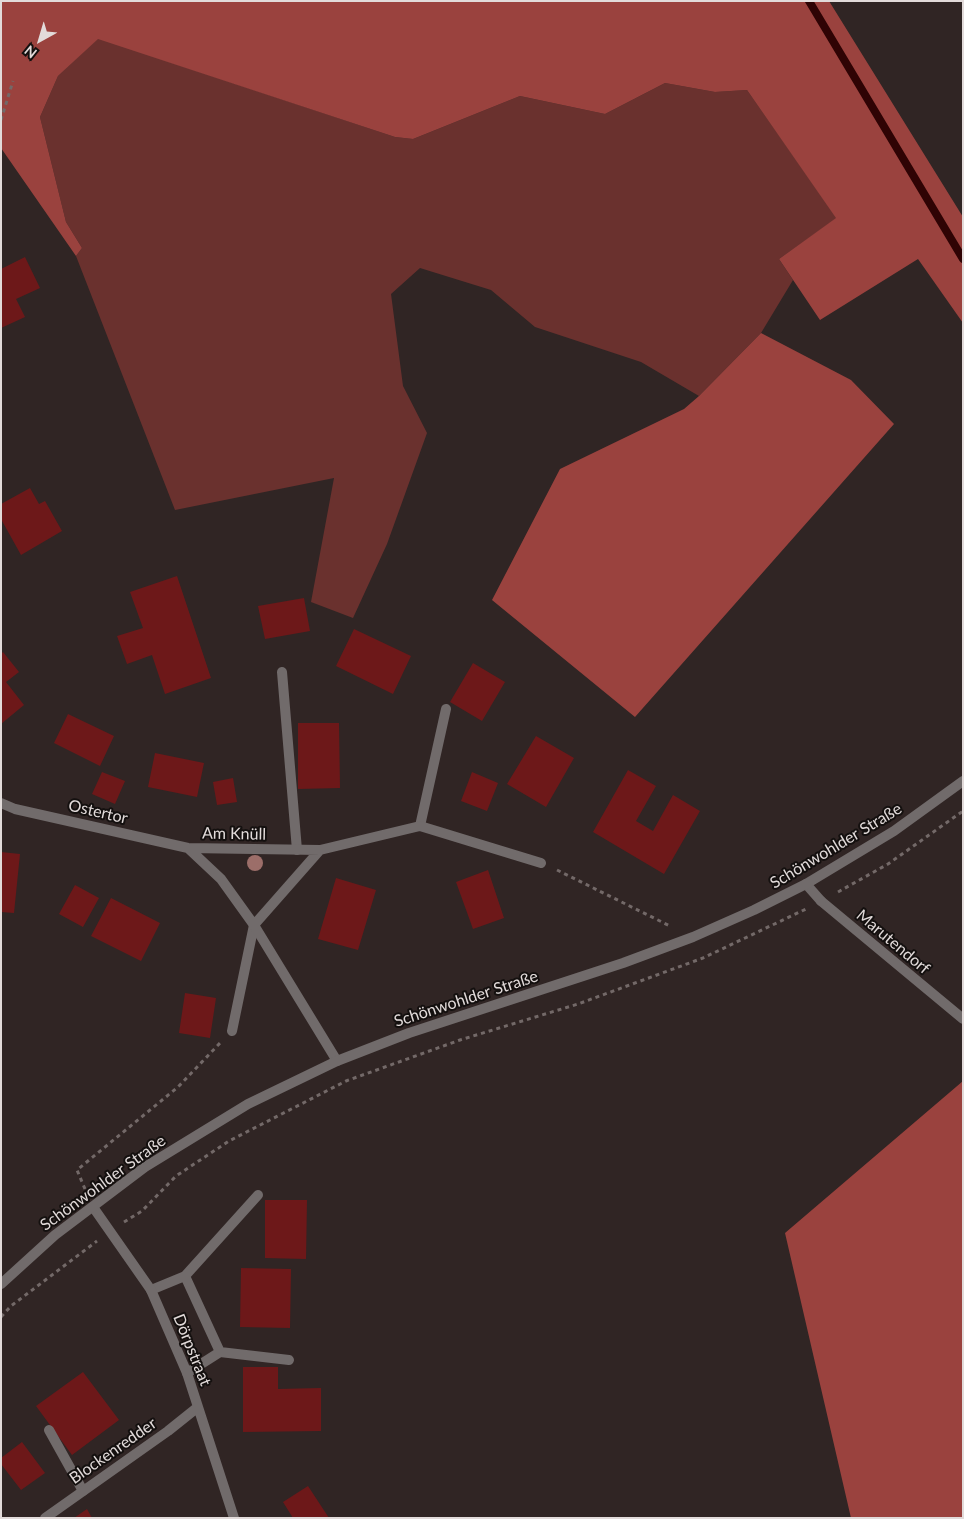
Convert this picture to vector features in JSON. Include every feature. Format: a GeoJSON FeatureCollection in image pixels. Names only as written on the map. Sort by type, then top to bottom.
{"type":"FeatureCollection","features":[{"type":"Feature","properties":{"kind":"street"},"geometry":{"type":"LineString","coordinates":[[282,672],[297,850]]}},
{"type":"Feature","properties":{"kind":"street"},"geometry":{"type":"LineString","coordinates":[[446,709],[420,826],[541,862]]}},
{"type":"Feature","properties":{"kind":"street","name":"Schönwohlder Straße"},"geometry":{"type":"LineString","coordinates":[[1,1284],[56,1235],[146,1167],[248,1104],[336,1061],[410,1033],[624,963],[693,938],[806,884],[894,830],[963,781]]}},
{"type":"Feature","properties":{"kind":"street","name":"Ostertor"},"geometry":{"type":"LineString","coordinates":[[1,803],[15,808],[188,848]]}},
{"type":"Feature","properties":{"kind":"street","name":"Am Knüll"},"geometry":{"type":"LineString","coordinates":[[188,848],[320,850],[420,826]]}},
{"type":"Feature","properties":{"kind":"street","name":"Am Knüll"},"geometry":{"type":"LineString","coordinates":[[188,848],[221,879],[254,925],[336,1061]]}},
{"type":"Feature","properties":{"kind":"street"},"geometry":{"type":"LineString","coordinates":[[232,1031],[254,925],[320,850]]}},
{"type":"Feature","properties":{"kind":"street","name":"Marutendorf"},"geometry":{"type":"LineString","coordinates":[[806,884],[822,901],[963,1019]]}},
{"type":"Feature","properties":{"kind":"street"},"geometry":{"type":"LineString","coordinates":[[151,1290],[185,1276],[258,1196]]}},
{"type":"Feature","properties":{"kind":"street","name":"Dörpstraat"},"geometry":{"type":"LineString","coordinates":[[93,1207],[151,1290],[187,1373],[234,1518]]}},
{"type":"Feature","properties":{"kind":"street"},"geometry":{"type":"LineString","coordinates":[[185,1276],[220,1352]]}},
{"type":"Feature","properties":{"kind":"street"},"geometry":{"type":"LineString","coordinates":[[187,1373],[220,1352],[289,1360]]}},
{"type":"Feature","properties":{"kind":"street","name":"Blockenredder"},"geometry":{"type":"LineString","coordinates":[[45,1518],[168,1431],[198,1407]]}},
{"type":"Feature","properties":{"kind":"street"},"geometry":{"type":"LineString","coordinates":[[49,1430],[83,1491]]}},
{"type":"Feature","properties":{"kind":"path"},"geometry":{"type":"LineString","coordinates":[[1,120],[12,81]]}},
{"type":"Feature","properties":{"kind":"path"},"geometry":{"type":"LineString","coordinates":[[1,1317],[11,1306],[110,1231],[142,1211],[176,1176],[230,1141],[346,1082],[460,1040],[578,1004],[694,962],[822,901],[888,864],[963,811]]}},
{"type":"Feature","properties":{"kind":"path"},"geometry":{"type":"LineString","coordinates":[[541,862],[693,938]]}},
{"type":"Feature","properties":{"kind":"path"},"geometry":{"type":"LineString","coordinates":[[93,1207],[77,1170],[178,1087],[232,1031]]}},
{"type":"Feature","properties":{"kind":"shaded area"},"geometry":{"type":"Polygon","coordinates":[[[1,1],[829,1],[963,217],[963,323],[918,259],[820,320],[779,259],[836,218],[747,90],[715,92],[665,83],[605,114],[520,96],[413,139],[395,137],[98,39],[58,76],[40,117],[66,222],[82,248],[76,256],[1,148],[1,1]]]}},
{"type":"Feature","properties":{"kind":"shaded area"},"geometry":{"type":"Polygon","coordinates":[[[98,38],[395,137],[413,139],[520,96],[605,114],[665,83],[715,92],[747,90],[837,218],[779,259],[793,280],[761,333],[699,396],[641,362],[535,327],[491,290],[420,268],[391,294],[403,386],[427,433],[387,544],[353,618],[311,602],[334,478],[175,510],[76,256],[82,248],[66,222],[40,117],[58,76],[98,38]]]}},
{"type":"Feature","properties":{"kind":"shaded area"},"geometry":{"type":"Polygon","coordinates":[[[761,333],[851,380],[894,424],[635,717],[492,600],[560,469],[684,409],[761,333]]]}},
{"type":"Feature","properties":{"kind":"shaded area"},"geometry":{"type":"Polygon","coordinates":[[[963,1081],[963,1518],[851,1518],[785,1233],[963,1081]]]}},
{"type":"Feature","properties":{"kind":"building"},"geometry":{"type":"Polygon","coordinates":[[[25,257],[40,288],[16,299],[25,317],[1,328],[1,269],[25,257]]]}},
{"type":"Feature","properties":{"kind":"building"},"geometry":{"type":"Polygon","coordinates":[[[30,488],[39,504],[45,501],[62,531],[21,555],[1,519],[1,504],[30,488]]]}},
{"type":"Feature","properties":{"kind":"building"},"geometry":{"type":"Polygon","coordinates":[[[177,576],[211,678],[165,694],[152,655],[127,664],[117,636],[143,628],[130,592],[177,576]]]}},
{"type":"Feature","properties":{"kind":"building"},"geometry":{"type":"Polygon","coordinates":[[[304,598],[310,631],[265,639],[258,606],[304,598]]]}},
{"type":"Feature","properties":{"kind":"building"},"geometry":{"type":"Polygon","coordinates":[[[354,629],[411,656],[393,694],[336,666],[354,629]]]}},
{"type":"Feature","properties":{"kind":"building"},"geometry":{"type":"Polygon","coordinates":[[[3,652],[19,672],[6,682],[24,705],[1,724],[1,654],[3,652]]]}},
{"type":"Feature","properties":{"kind":"building"},"geometry":{"type":"Polygon","coordinates":[[[473,663],[505,682],[482,721],[450,702],[473,663]]]}},
{"type":"Feature","properties":{"kind":"building"},"geometry":{"type":"Polygon","coordinates":[[[68,714],[114,736],[100,766],[54,743],[68,714]]]}},
{"type":"Feature","properties":{"kind":"building"},"geometry":{"type":"Polygon","coordinates":[[[298,723],[339,723],[340,788],[298,789],[298,723]]]}},
{"type":"Feature","properties":{"kind":"building"},"geometry":{"type":"Polygon","coordinates":[[[536,736],[574,758],[546,807],[507,784],[536,736]]]}},
{"type":"Feature","properties":{"kind":"building"},"geometry":{"type":"Polygon","coordinates":[[[155,753],[204,763],[197,797],[148,787],[155,753]]]}},
{"type":"Feature","properties":{"kind":"building"},"geometry":{"type":"Polygon","coordinates":[[[628,770],[656,786],[636,821],[653,831],[673,795],[700,811],[664,874],[593,832],[628,770]]]}},
{"type":"Feature","properties":{"kind":"building"},"geometry":{"type":"Polygon","coordinates":[[[102,772],[125,781],[115,804],[92,794],[102,772]]]}},
{"type":"Feature","properties":{"kind":"building"},"geometry":{"type":"Polygon","coordinates":[[[472,772],[498,783],[487,811],[461,801],[472,772]]]}},
{"type":"Feature","properties":{"kind":"building"},"geometry":{"type":"Polygon","coordinates":[[[233,778],[237,802],[217,805],[213,782],[233,778]]]}},
{"type":"Feature","properties":{"kind":"building"},"geometry":{"type":"Polygon","coordinates":[[[1,852],[20,854],[14,913],[1,912],[1,852]]]}},
{"type":"Feature","properties":{"kind":"building"},"geometry":{"type":"Polygon","coordinates":[[[488,870],[504,918],[473,929],[456,882],[488,870]]]}},
{"type":"Feature","properties":{"kind":"building"},"geometry":{"type":"Polygon","coordinates":[[[336,878],[376,890],[358,950],[318,939],[336,878]]]}},
{"type":"Feature","properties":{"kind":"building"},"geometry":{"type":"Polygon","coordinates":[[[75,885],[99,898],[83,927],[59,914],[75,885]]]}},
{"type":"Feature","properties":{"kind":"building"},"geometry":{"type":"Polygon","coordinates":[[[111,898],[160,923],[141,961],[91,936],[111,898]]]}},
{"type":"Feature","properties":{"kind":"building"},"geometry":{"type":"Polygon","coordinates":[[[185,993],[216,998],[210,1038],[179,1033],[185,993]]]}},
{"type":"Feature","properties":{"kind":"building"},"geometry":{"type":"Polygon","coordinates":[[[265,1200],[307,1200],[306,1259],[265,1258],[265,1200]]]}},
{"type":"Feature","properties":{"kind":"building"},"geometry":{"type":"Polygon","coordinates":[[[241,1268],[291,1269],[290,1328],[240,1327],[241,1268]]]}},
{"type":"Feature","properties":{"kind":"building"},"geometry":{"type":"Polygon","coordinates":[[[243,1367],[278,1367],[278,1389],[321,1388],[321,1431],[243,1432],[243,1367]]]}},
{"type":"Feature","properties":{"kind":"building"},"geometry":{"type":"Polygon","coordinates":[[[83,1372],[119,1420],[72,1455],[36,1406],[83,1372]]]}},
{"type":"Feature","properties":{"kind":"building"},"geometry":{"type":"Polygon","coordinates":[[[22,1442],[45,1473],[21,1490],[1,1464],[1,1458],[22,1442]]]}},
{"type":"Feature","properties":{"kind":"building"},"geometry":{"type":"Polygon","coordinates":[[[308,1486],[329,1518],[293,1518],[283,1502],[308,1486]]]}},
{"type":"Feature","properties":{"kind":"building"},"geometry":{"type":"Polygon","coordinates":[[[87,1509],[92,1518],[74,1518],[87,1509]]]}},
{"type":"Feature","properties":{"kind":"waterway"},"geometry":{"type":"LineString","coordinates":[[809,1],[963,259]]}}]}
